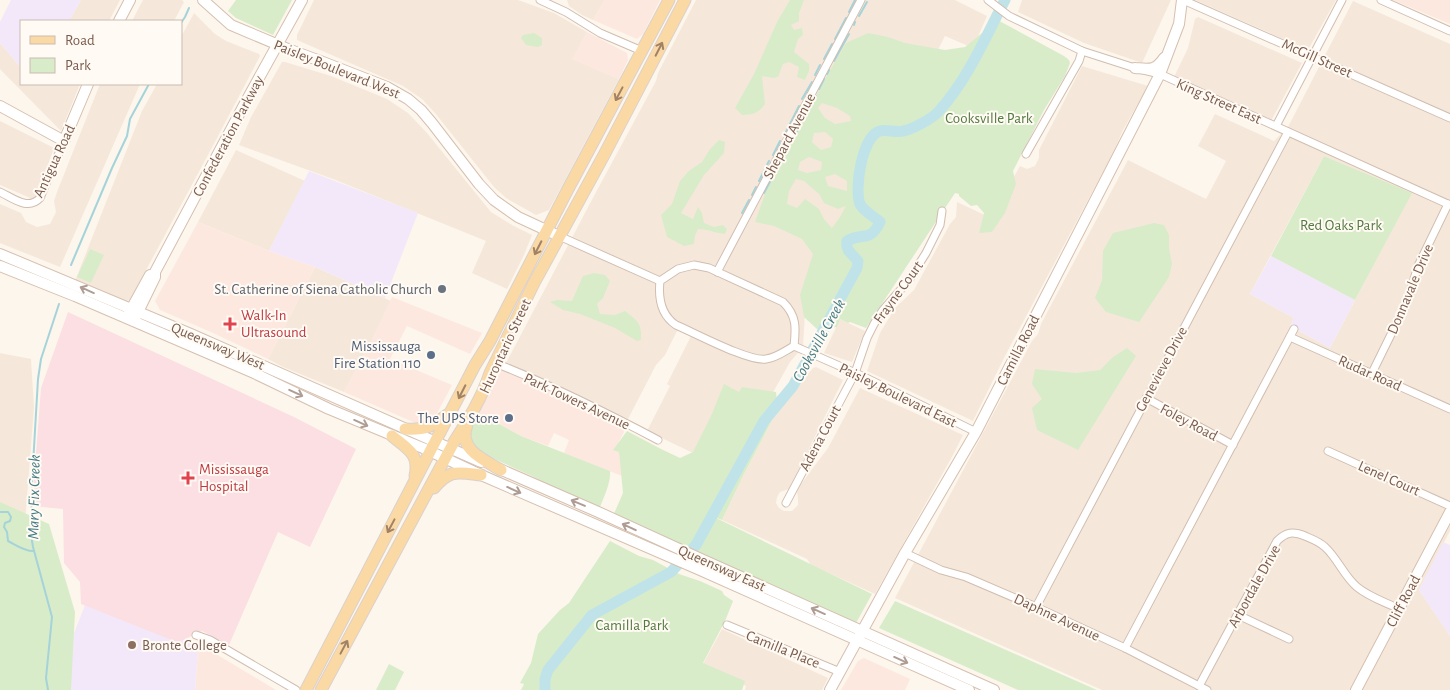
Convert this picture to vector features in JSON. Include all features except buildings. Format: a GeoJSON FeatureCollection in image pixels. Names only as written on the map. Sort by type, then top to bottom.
{"type":"FeatureCollection","features":[{"type":"Feature","properties":{"kind":"main road"},"geometry":{"type":"LineString","coordinates":[[120,20],[130,0]]}},
{"type":"Feature","properties":{"kind":"main road","name":"Paisley Boulevard West"},"geometry":{"type":"LineString","coordinates":[[203,0],[231,25],[386,87],[408,99],[421,110],[479,184],[494,200],[513,213],[559,236]]}},
{"type":"Feature","properties":{"kind":"main road","name":"Confederation Parkway"},"geometry":{"type":"LineString","coordinates":[[133,316],[156,277],[155,272],[302,0]]}},
{"type":"Feature","properties":{"kind":"main road","name":"Hurontario Street"},"geometry":{"type":"LineString","coordinates":[[306,690],[669,0]]}},
{"type":"Feature","properties":{"kind":"main road","name":"Hurontario Street"},"geometry":{"type":"LineString","coordinates":[[321,690],[448,453],[471,416],[490,373],[559,236],[596,170],[685,0]]}},
{"type":"Feature","properties":{"kind":"main road","name":"Camilla Road"},"geometry":{"type":"LineString","coordinates":[[830,690],[905,553],[976,432],[1160,74],[1179,24],[1183,0]]}},
{"type":"Feature","properties":{"kind":"main road"},"geometry":{"type":"LineString","coordinates":[[1135,68],[1152,69],[1158,66],[1174,40]]}},
{"type":"Feature","properties":{"kind":"main road","name":"Antigua Road"},"geometry":{"type":"LineString","coordinates":[[64,141],[88,85]]}},
{"type":"Feature","properties":{"kind":"main road"},"geometry":{"type":"LineString","coordinates":[[0,106],[64,141]]}},
{"type":"Feature","properties":{"kind":"main road","name":"Queensway West"},"geometry":{"type":"LineString","coordinates":[[0,254],[392,436],[433,446]]}},
{"type":"Feature","properties":{"kind":"main road","name":"Queensway West"},"geometry":{"type":"LineString","coordinates":[[0,266],[285,375],[405,429],[433,446]]}},
{"type":"Feature","properties":{"kind":"main road"},"geometry":{"type":"LineString","coordinates":[[405,429],[418,430],[429,428],[452,411]]}},
{"type":"Feature","properties":{"kind":"main road"},"geometry":{"type":"LineString","coordinates":[[471,416],[464,432],[467,444],[474,454],[500,470]]}},
{"type":"Feature","properties":{"kind":"main road"},"geometry":{"type":"LineString","coordinates":[[392,436],[412,452],[415,458],[418,466],[414,483]]}},
{"type":"Feature","properties":{"kind":"main road"},"geometry":{"type":"LineString","coordinates":[[433,446],[448,453]]}},
{"type":"Feature","properties":{"kind":"main road","name":"Queensway East"},"geometry":{"type":"LineString","coordinates":[[448,453],[500,470],[596,510],[678,549],[700,565],[857,640],[968,690]]}},
{"type":"Feature","properties":{"kind":"main road","name":"Queensway East"},"geometry":{"type":"LineString","coordinates":[[448,453],[480,475],[675,560],[700,565],[862,630],[994,690]]}},
{"type":"Feature","properties":{"kind":"main road"},"geometry":{"type":"LineString","coordinates":[[423,501],[440,481],[448,475],[460,472],[480,475]]}},
{"type":"Feature","properties":{"kind":"main road","name":"Cliff Road"},"geometry":{"type":"LineString","coordinates":[[1356,690],[1450,512]]}},
{"type":"Feature","properties":{"kind":"street"},"geometry":{"type":"LineString","coordinates":[[540,0],[557,3],[600,33],[642,51]]}},
{"type":"Feature","properties":{"kind":"street","name":"Shepard Avenue"},"geometry":{"type":"LineString","coordinates":[[717,272],[861,0]]}},
{"type":"Feature","properties":{"kind":"street","name":"McGill Street"},"geometry":{"type":"LineString","coordinates":[[1183,0],[1450,118]]}},
{"type":"Feature","properties":{"kind":"street"},"geometry":{"type":"LineString","coordinates":[[1276,126],[1342,0]]}},
{"type":"Feature","properties":{"kind":"street"},"geometry":{"type":"LineString","coordinates":[[1381,0],[1450,31]]}},
{"type":"Feature","properties":{"kind":"street","name":"King Street East"},"geometry":{"type":"LineString","coordinates":[[991,3],[1082,51],[1160,74],[1449,204]]}},
{"type":"Feature","properties":{"kind":"street"},"geometry":{"type":"LineString","coordinates":[[1026,154],[1079,61],[1082,51]]}},
{"type":"Feature","properties":{"kind":"street","name":"Genevieve Drive"},"geometry":{"type":"LineString","coordinates":[[1036,607],[1288,132]]}},
{"type":"Feature","properties":{"kind":"street","name":"Antigua Road"},"geometry":{"type":"LineString","coordinates":[[0,192],[25,204],[30,205],[37,202],[64,141]]}},
{"type":"Feature","properties":{"kind":"street","name":"Donnavale Drive"},"geometry":{"type":"LineString","coordinates":[[1372,374],[1407,302],[1418,266],[1449,204]]}},
{"type":"Feature","properties":{"kind":"street","name":"Frayne Court"},"geometry":{"type":"LineString","coordinates":[[855,373],[874,324],[883,310],[913,274],[940,225],[942,211]]}},
{"type":"Feature","properties":{"kind":"street"},"geometry":{"type":"LineString","coordinates":[[559,236],[660,281]]}},
{"type":"Feature","properties":{"kind":"street"},"geometry":{"type":"LineString","coordinates":[[688,266],[700,266],[783,302],[790,308],[794,318],[796,347],[776,356],[758,360],[676,325],[670,321],[662,308],[659,293],[660,281],[678,269],[688,266]]}},
{"type":"Feature","properties":{"kind":"street"},"geometry":{"type":"LineString","coordinates":[[1125,648],[1294,329]]}},
{"type":"Feature","properties":{"kind":"street","name":"Rudar Road"},"geometry":{"type":"LineString","coordinates":[[1290,337],[1450,409]]}},
{"type":"Feature","properties":{"kind":"street","name":"Paisley Boulevard East"},"geometry":{"type":"LineString","coordinates":[[796,347],[855,373],[976,432]]}},
{"type":"Feature","properties":{"kind":"street","name":"Park Towers Avenue"},"geometry":{"type":"LineString","coordinates":[[495,363],[573,397],[658,440]]}},
{"type":"Feature","properties":{"kind":"street","name":"Adena Court"},"geometry":{"type":"LineString","coordinates":[[786,504],[855,373]]}},
{"type":"Feature","properties":{"kind":"street","name":"Foley Road"},"geometry":{"type":"LineString","coordinates":[[1146,398],[1233,445]]}},
{"type":"Feature","properties":{"kind":"street","name":"Lenel Court"},"geometry":{"type":"LineString","coordinates":[[1328,451],[1450,506]]}},
{"type":"Feature","properties":{"kind":"street","name":"Arbordale Drive"},"geometry":{"type":"LineString","coordinates":[[1199,686],[1277,541],[1287,533],[1294,532],[1321,543],[1349,578],[1364,592],[1399,609]]}},
{"type":"Feature","properties":{"kind":"street","name":"Daphne Avenue"},"geometry":{"type":"LineString","coordinates":[[905,553],[941,570],[966,577],[1036,607],[1125,648],[1207,690]]}},
{"type":"Feature","properties":{"kind":"street"},"geometry":{"type":"LineString","coordinates":[[1238,615],[1289,638]]}},
{"type":"Feature","properties":{"kind":"street","name":"Camilla Place"},"geometry":{"type":"LineString","coordinates":[[727,625],[840,672]]}},
{"type":"Feature","properties":{"kind":"street"},"geometry":{"type":"LineString","coordinates":[[196,635],[210,640],[296,690]]}},
{"type":"Feature","properties":{"kind":"shaded area"},"geometry":{"type":"Polygon","coordinates":[[[11,0],[81,0],[70,20],[20,20],[20,67],[0,43],[0,22],[11,0]]]}},
{"type":"Feature","properties":{"kind":"shaded area"},"geometry":{"type":"Polygon","coordinates":[[[81,0],[120,0],[110,20],[70,20],[81,0]]]}},
{"type":"Feature","properties":{"kind":"shaded area"},"geometry":{"type":"Polygon","coordinates":[[[143,0],[182,0],[184,2],[175,20],[133,20],[143,0]]]}},
{"type":"Feature","properties":{"kind":"shaded area"},"geometry":{"type":"Polygon","coordinates":[[[314,0],[518,0],[554,13],[587,32],[573,59],[619,79],[549,210],[536,215],[506,198],[494,187],[435,113],[422,99],[403,86],[297,40],[297,35],[314,0]]]}},
{"type":"Feature","properties":{"kind":"shaded area"},"geometry":{"type":"Polygon","coordinates":[[[567,0],[605,0],[593,20],[569,6],[567,0]]]}},
{"type":"Feature","properties":{"kind":"shaded area"},"geometry":{"type":"Polygon","coordinates":[[[605,0],[660,0],[643,34],[637,39],[593,20],[605,0]]]}},
{"type":"Feature","properties":{"kind":"shaded area"},"geometry":{"type":"Polygon","coordinates":[[[696,0],[955,0],[987,16],[973,48],[945,36],[805,313],[803,347],[790,362],[766,405],[693,453],[647,431],[670,386],[667,384],[694,330],[681,323],[665,355],[656,365],[628,419],[505,365],[656,81],[658,73],[696,0]]]}},
{"type":"Feature","properties":{"kind":"shaded area"},"geometry":{"type":"Polygon","coordinates":[[[1022,0],[1171,0],[1142,63],[1084,43],[1018,12],[1022,0]]]}},
{"type":"Feature","properties":{"kind":"shaded area"},"geometry":{"type":"Polygon","coordinates":[[[1195,0],[1336,0],[1308,50],[1195,0]]]}},
{"type":"Feature","properties":{"kind":"shaded area"},"geometry":{"type":"Polygon","coordinates":[[[1393,0],[1450,0],[1450,24],[1393,0]]]}},
{"type":"Feature","properties":{"kind":"shaded area"},"geometry":{"type":"Polygon","coordinates":[[[1353,1],[1450,44],[1450,531],[1419,590],[1450,636],[1450,690],[1102,690],[895,598],[1032,341],[1038,334],[1041,324],[1128,160],[1206,199],[1226,161],[1198,146],[1215,114],[1274,141],[1288,127],[1353,1]],[[1324,156],[1250,294],[1294,318],[1290,326],[1330,348],[1411,193],[1324,156]]]}},
{"type":"Feature","properties":{"kind":"shaded area"},"geometry":{"type":"Polygon","coordinates":[[[194,13],[215,34],[260,56],[130,300],[123,302],[75,281],[142,111],[156,85],[182,85],[182,35],[194,13]]]}},
{"type":"Feature","properties":{"kind":"shaded area"},"geometry":{"type":"Polygon","coordinates":[[[1198,17],[1302,63],[1271,121],[1174,77],[1188,48],[1195,19],[1198,17]]]}},
{"type":"Feature","properties":{"kind":"shaded area"},"geometry":{"type":"Polygon","coordinates":[[[587,32],[627,53],[628,60],[619,79],[572,59],[587,32]]]}},
{"type":"Feature","properties":{"kind":"shaded area"},"geometry":{"type":"Polygon","coordinates":[[[0,43],[20,67],[20,85],[80,85],[61,131],[0,69],[0,43]]]}},
{"type":"Feature","properties":{"kind":"shaded area"},"geometry":{"type":"Polygon","coordinates":[[[282,62],[331,76],[387,99],[408,113],[427,133],[491,212],[532,235],[507,289],[472,273],[486,241],[333,179],[239,145],[251,117],[282,62]]]}},
{"type":"Feature","properties":{"kind":"shaded area"},"geometry":{"type":"Polygon","coordinates":[[[1082,66],[1148,86],[1123,130],[1113,153],[1005,356],[973,421],[867,371],[880,333],[895,308],[914,290],[950,224],[956,217],[957,202],[991,218],[1020,166],[1027,169],[1035,166],[1039,158],[1039,150],[1082,66]]]}},
{"type":"Feature","properties":{"kind":"shaded area"},"geometry":{"type":"Polygon","coordinates":[[[100,85],[140,85],[60,267],[0,243],[0,204],[21,213],[26,222],[37,227],[50,224],[56,212],[54,201],[100,85]]]}},
{"type":"Feature","properties":{"kind":"shaded area"},"geometry":{"type":"Polygon","coordinates":[[[0,121],[54,148],[35,200],[0,185],[0,121]]]}},
{"type":"Feature","properties":{"kind":"shaded area"},"geometry":{"type":"Polygon","coordinates":[[[236,150],[305,181],[269,251],[198,222],[236,150]]]}},
{"type":"Feature","properties":{"kind":"shaded area"},"geometry":{"type":"Polygon","coordinates":[[[309,171],[418,213],[385,298],[315,267],[269,251],[309,171]]]}},
{"type":"Feature","properties":{"kind":"shaded area"},"geometry":{"type":"Polygon","coordinates":[[[198,222],[269,251],[315,267],[268,359],[160,310],[155,301],[198,222]]]}},
{"type":"Feature","properties":{"kind":"shaded area"},"geometry":{"type":"Polygon","coordinates":[[[1271,256],[1355,300],[1330,348],[1290,326],[1294,318],[1250,294],[1271,256]]]}},
{"type":"Feature","properties":{"kind":"shaded area"},"geometry":{"type":"Polygon","coordinates":[[[315,267],[391,301],[344,392],[268,359],[315,267]]]}},
{"type":"Feature","properties":{"kind":"shaded area"},"geometry":{"type":"Polygon","coordinates":[[[392,297],[482,333],[470,354],[407,326],[390,359],[452,385],[434,419],[420,425],[344,392],[373,338],[392,297]]]}},
{"type":"Feature","properties":{"kind":"shaded area","name":"Mississauga Hospital"},"geometry":{"type":"Polygon","coordinates":[[[68,312],[294,417],[356,449],[310,547],[278,532],[229,645],[202,631],[181,641],[174,641],[81,604],[80,582],[64,563],[63,509],[32,506],[41,388],[68,312]]]}},
{"type":"Feature","properties":{"kind":"shaded area"},"geometry":{"type":"Polygon","coordinates":[[[840,319],[865,331],[852,362],[824,353],[840,319]]]}},
{"type":"Feature","properties":{"kind":"shaded area"},"geometry":{"type":"Polygon","coordinates":[[[0,353],[31,359],[34,407],[25,523],[0,690],[0,353]]]}},
{"type":"Feature","properties":{"kind":"shaded area"},"geometry":{"type":"Polygon","coordinates":[[[816,367],[843,380],[789,489],[780,492],[777,497],[776,503],[784,511],[792,511],[798,505],[798,488],[828,448],[860,388],[963,435],[875,594],[811,565],[807,559],[722,520],[778,409],[813,368],[816,367]]]}},
{"type":"Feature","properties":{"kind":"shaded area"},"geometry":{"type":"Polygon","coordinates":[[[502,369],[625,426],[625,430],[615,449],[619,451],[622,476],[564,453],[569,440],[554,433],[548,446],[521,436],[499,424],[477,417],[502,369]]]}},
{"type":"Feature","properties":{"kind":"shaded area"},"geometry":{"type":"Polygon","coordinates":[[[1443,542],[1450,545],[1450,636],[1419,590],[1443,542]]]}},
{"type":"Feature","properties":{"kind":"shaded area","name":"Bronte College"},"geometry":{"type":"Polygon","coordinates":[[[85,605],[181,641],[187,637],[198,649],[195,690],[66,690],[54,685],[85,605]]]}},
{"type":"Feature","properties":{"kind":"shaded area"},"geometry":{"type":"Polygon","coordinates":[[[722,629],[828,678],[822,690],[745,690],[746,686],[703,664],[722,629]]]}},
{"type":"Feature","properties":{"kind":"shaded area"},"geometry":{"type":"Polygon","coordinates":[[[206,648],[276,690],[195,690],[198,649],[206,648]]]}},
{"type":"Feature","properties":{"kind":"shaded area"},"geometry":{"type":"Polygon","coordinates":[[[864,658],[910,679],[905,690],[841,690],[858,661],[864,658]]]}},
{"type":"Feature","properties":{"kind":"green space"},"geometry":{"type":"Polygon","coordinates":[[[236,0],[292,0],[273,35],[236,18],[228,11],[236,0]]]}},
{"type":"Feature","properties":{"kind":"green space"},"geometry":{"type":"Polygon","coordinates":[[[790,0],[804,0],[799,13],[799,21],[791,25],[794,30],[802,28],[803,35],[798,39],[794,52],[809,64],[809,71],[805,80],[797,77],[799,67],[789,62],[783,64],[778,77],[762,76],[765,104],[755,113],[742,115],[735,108],[754,74],[777,22],[790,0]]]}},
{"type":"Feature","properties":{"kind":"green space","name":"Cooksville Park"},"geometry":{"type":"Polygon","coordinates":[[[992,17],[1064,56],[1070,63],[1065,76],[1044,110],[1013,171],[1016,184],[1005,213],[992,232],[979,233],[984,213],[977,205],[971,206],[959,194],[955,193],[866,328],[840,319],[837,327],[817,329],[804,317],[800,295],[813,254],[802,239],[774,226],[755,222],[766,191],[826,77],[846,43],[868,33],[905,43],[945,50],[965,47],[983,33],[992,17]],[[822,103],[818,108],[825,118],[835,124],[851,121],[850,116],[837,108],[822,103]],[[825,132],[814,133],[812,142],[821,150],[831,147],[833,139],[825,132]],[[809,157],[800,162],[798,170],[807,173],[821,170],[822,162],[809,157]],[[835,174],[825,177],[828,186],[847,191],[847,181],[835,174]],[[796,179],[789,191],[787,204],[797,208],[805,199],[819,209],[824,219],[832,228],[846,206],[838,209],[824,203],[819,194],[804,181],[796,179]]]}},
{"type":"Feature","properties":{"kind":"green space"},"geometry":{"type":"Polygon","coordinates":[[[534,33],[542,38],[542,45],[538,47],[526,45],[521,38],[523,35],[534,33]]]}},
{"type":"Feature","properties":{"kind":"green space"},"geometry":{"type":"Polygon","coordinates":[[[719,140],[725,142],[724,153],[704,175],[681,213],[693,219],[698,207],[702,213],[704,223],[714,227],[723,225],[727,229],[725,234],[698,229],[694,244],[684,246],[667,237],[661,215],[672,204],[680,181],[689,171],[702,162],[710,149],[719,140]]]}},
{"type":"Feature","properties":{"kind":"green space","name":"Red Oaks Park"},"geometry":{"type":"Polygon","coordinates":[[[1324,156],[1412,193],[1355,300],[1271,256],[1324,156]]]}},
{"type":"Feature","properties":{"kind":"green space"},"geometry":{"type":"Polygon","coordinates":[[[1154,223],[1164,225],[1169,235],[1172,264],[1169,277],[1139,322],[1106,312],[1095,298],[1102,280],[1103,251],[1113,233],[1154,223]]]}},
{"type":"Feature","properties":{"kind":"green space"},"geometry":{"type":"Polygon","coordinates":[[[90,249],[104,255],[91,283],[77,277],[90,249]]]}},
{"type":"Feature","properties":{"kind":"green space"},"geometry":{"type":"Polygon","coordinates":[[[594,273],[605,275],[610,281],[603,298],[597,304],[600,314],[615,315],[625,311],[638,323],[641,330],[641,340],[637,341],[615,328],[580,314],[563,310],[550,302],[557,300],[572,301],[583,276],[594,273]]]}},
{"type":"Feature","properties":{"kind":"green space"},"geometry":{"type":"Polygon","coordinates":[[[1127,348],[1136,356],[1078,450],[1037,430],[1032,408],[1042,399],[1032,384],[1035,369],[1076,373],[1100,370],[1113,357],[1127,348]]]}},
{"type":"Feature","properties":{"kind":"green space"},"geometry":{"type":"Polygon","coordinates":[[[724,384],[739,392],[742,387],[776,392],[778,409],[722,520],[712,516],[872,594],[855,625],[613,516],[623,493],[619,452],[613,450],[627,431],[680,458],[693,452],[724,384]]]}},
{"type":"Feature","properties":{"kind":"green space"},"geometry":{"type":"Polygon","coordinates":[[[476,417],[499,424],[521,436],[610,471],[608,485],[600,507],[550,486],[479,452],[472,442],[471,434],[476,417]]]}},
{"type":"Feature","properties":{"kind":"green space"},"geometry":{"type":"Polygon","coordinates":[[[0,502],[49,524],[75,612],[71,690],[0,690],[0,502]]]}},
{"type":"Feature","properties":{"kind":"green space","name":"Camilla Park"},"geometry":{"type":"Polygon","coordinates":[[[610,541],[679,574],[722,591],[724,595],[733,601],[725,621],[703,663],[745,681],[742,690],[521,690],[524,684],[520,683],[531,663],[538,634],[569,603],[610,541]]]}},
{"type":"Feature","properties":{"kind":"green space"},"geometry":{"type":"Polygon","coordinates":[[[895,601],[1097,690],[1018,690],[879,628],[895,601]]]}},
{"type":"Feature","properties":{"kind":"green space"},"geometry":{"type":"Polygon","coordinates":[[[389,664],[404,672],[395,690],[376,690],[389,664]]]}},
{"type":"Feature","properties":{"kind":"waterway"},"geometry":{"type":"LineString","coordinates":[[849,12],[855,0]]}},
{"type":"Feature","properties":{"kind":"waterway","name":"Cooksville Creek"},"geometry":{"type":"LineString","coordinates":[[545,690],[545,679],[548,670],[592,615],[671,572],[696,545],[764,421],[793,386],[857,268],[858,261],[848,249],[847,241],[873,233],[880,222],[862,207],[858,197],[861,164],[868,142],[880,131],[907,130],[917,126],[939,111],[959,86],[1005,0]]}},
{"type":"Feature","properties":{"kind":"waterway"},"geometry":{"type":"LineString","coordinates":[[859,16],[867,2]]}},
{"type":"Feature","properties":{"kind":"waterway","name":"Mary Fix Creek"},"geometry":{"type":"LineString","coordinates":[[182,22],[189,8]]}},
{"type":"Feature","properties":{"kind":"waterway"},"geometry":{"type":"LineString","coordinates":[[835,39],[846,18]]}},
{"type":"Feature","properties":{"kind":"waterway"},"geometry":{"type":"LineString","coordinates":[[834,61],[849,34]]}},
{"type":"Feature","properties":{"kind":"waterway"},"geometry":{"type":"LineString","coordinates":[[824,59],[832,44]]}},
{"type":"Feature","properties":{"kind":"waterway"},"geometry":{"type":"LineString","coordinates":[[815,75],[820,65]]}},
{"type":"Feature","properties":{"kind":"waterway"},"geometry":{"type":"LineString","coordinates":[[827,74],[829,70]]}},
{"type":"Feature","properties":{"kind":"waterway"},"geometry":{"type":"LineString","coordinates":[[819,89],[824,79]]}},
{"type":"Feature","properties":{"kind":"waterway"},"geometry":{"type":"LineString","coordinates":[[802,99],[812,82]]}},
{"type":"Feature","properties":{"kind":"waterway","name":"Mary Fix Creek"},"geometry":{"type":"LineString","coordinates":[[71,265],[127,136],[130,119],[148,85]]}},
{"type":"Feature","properties":{"kind":"waterway"},"geometry":{"type":"LineString","coordinates":[[786,132],[799,106]]}},
{"type":"Feature","properties":{"kind":"waterway"},"geometry":{"type":"LineString","coordinates":[[803,119],[811,106]]}},
{"type":"Feature","properties":{"kind":"waterway"},"geometry":{"type":"LineString","coordinates":[[789,144],[800,126]]}},
{"type":"Feature","properties":{"kind":"waterway"},"geometry":{"type":"LineString","coordinates":[[773,155],[780,141]]}},
{"type":"Feature","properties":{"kind":"waterway"},"geometry":{"type":"LineString","coordinates":[[780,163],[786,152]]}},
{"type":"Feature","properties":{"kind":"waterway"},"geometry":{"type":"LineString","coordinates":[[759,181],[769,161]]}},
{"type":"Feature","properties":{"kind":"waterway"},"geometry":{"type":"LineString","coordinates":[[764,193],[772,178]]}},
{"type":"Feature","properties":{"kind":"waterway"},"geometry":{"type":"LineString","coordinates":[[752,195],[756,187]]}},
{"type":"Feature","properties":{"kind":"waterway"},"geometry":{"type":"LineString","coordinates":[[742,213],[749,200]]}},
{"type":"Feature","properties":{"kind":"waterway","name":"Mary Fix Creek"},"geometry":{"type":"LineString","coordinates":[[48,690],[46,678],[52,617],[31,535],[32,482],[38,379],[41,359],[59,304]]}},
{"type":"Feature","properties":{"kind":"waterway"},"geometry":{"type":"LineString","coordinates":[[0,512],[8,512],[11,517],[4,527],[7,532],[8,541],[23,549],[33,551]]}},
{"type":"Feature","properties":{"kind":"place","name":"St. Catherine of Siena Catholic Church"},"geometry":{"type":"Point","coordinates":[442,289]}},
{"type":"Feature","properties":{"kind":"place","name":"Walk-In Ultrasound"},"geometry":{"type":"Point","coordinates":[230,324]}},
{"type":"Feature","properties":{"kind":"place","name":"Mississauga Fire Station 110"},"geometry":{"type":"Point","coordinates":[431,355]}},
{"type":"Feature","properties":{"kind":"place","name":"The UPS Store"},"geometry":{"type":"Point","coordinates":[509,418]}},
{"type":"Feature","properties":{"kind":"place","name":"Mississauga Hospital"},"geometry":{"type":"Point","coordinates":[188,478]}},
{"type":"Feature","properties":{"kind":"place","name":"Bronte College"},"geometry":{"type":"Point","coordinates":[132,645]}}]}
